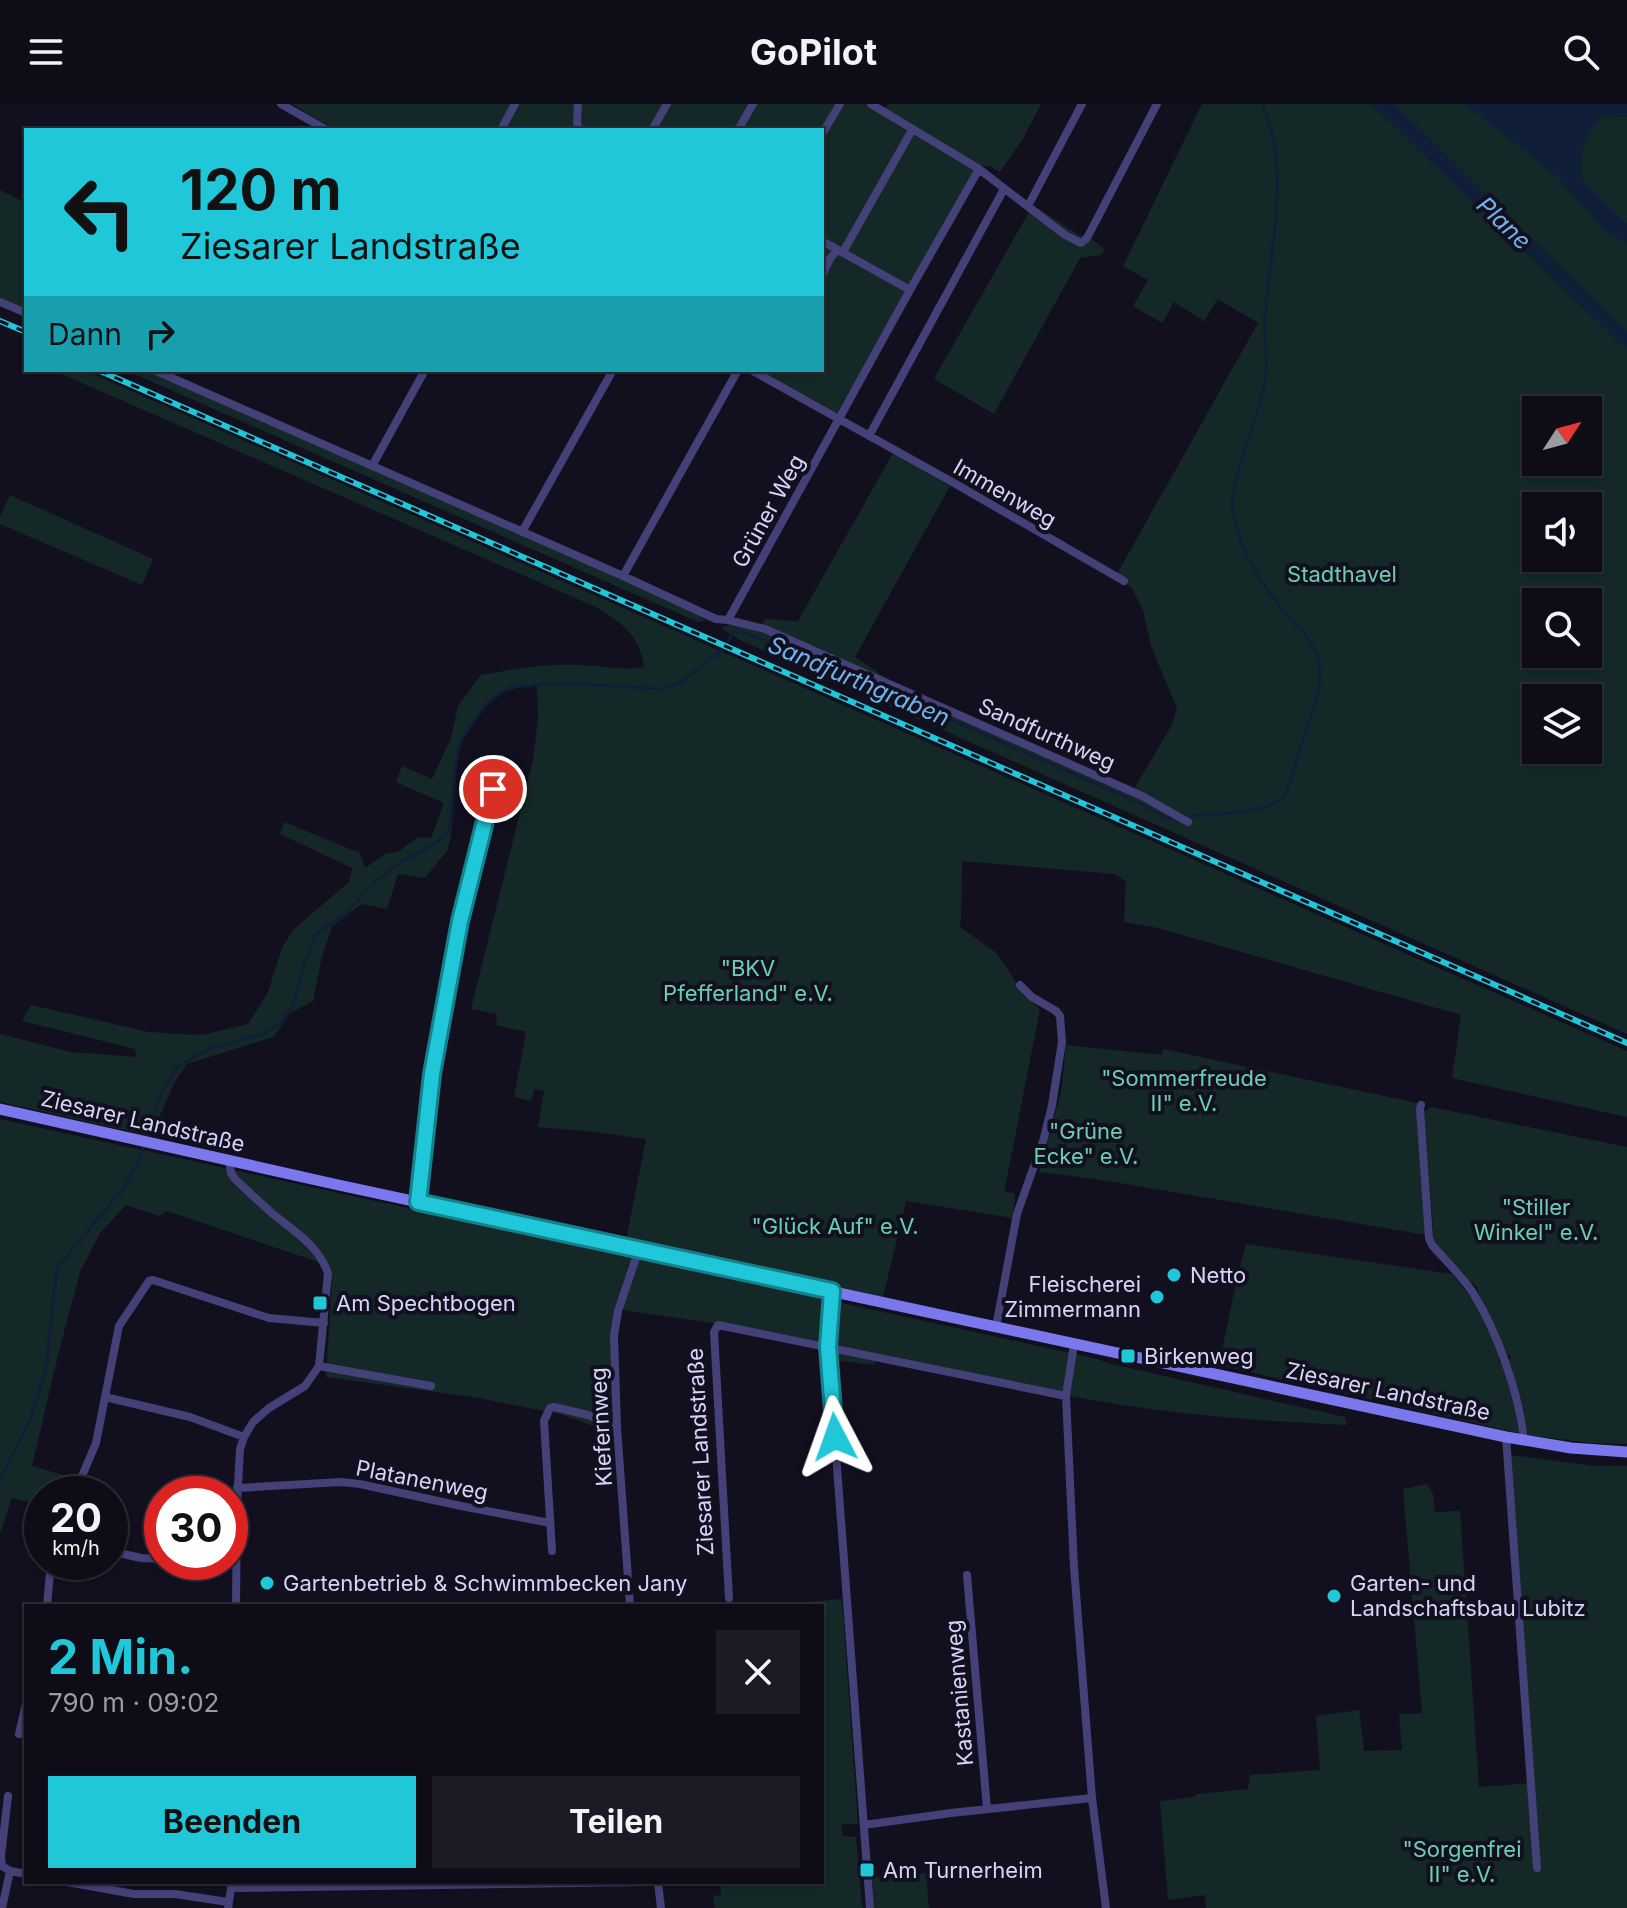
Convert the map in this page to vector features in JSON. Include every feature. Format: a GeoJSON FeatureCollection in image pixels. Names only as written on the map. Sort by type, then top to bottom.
{"type":"FeatureCollection","features":[{"type":"Feature","properties":{"kind":"main road","name":"Ziesarer Landstraße"},"geometry":{"type":"LineString","coordinates":[[0,1109],[1524,1441],[1627,1452]]}},
{"type":"Feature","properties":{"kind":"street"},"geometry":{"type":"LineString","coordinates":[[281,104],[323,128]]}},
{"type":"Feature","properties":{"kind":"street"},"geometry":{"type":"LineString","coordinates":[[502,128],[515,104]]}},
{"type":"Feature","properties":{"kind":"street"},"geometry":{"type":"LineString","coordinates":[[578,104],[578,128]]}},
{"type":"Feature","properties":{"kind":"street"},"geometry":{"type":"LineString","coordinates":[[653,128],[667,104]]}},
{"type":"Feature","properties":{"kind":"street"},"geometry":{"type":"LineString","coordinates":[[739,128],[753,104]]}},
{"type":"Feature","properties":{"kind":"street"},"geometry":{"type":"LineString","coordinates":[[824,131],[840,104]]}},
{"type":"Feature","properties":{"kind":"street"},"geometry":{"type":"LineString","coordinates":[[871,104],[979,169],[1065,235],[1081,243],[1087,238],[1157,104]]}},
{"type":"Feature","properties":{"kind":"street"},"geometry":{"type":"LineString","coordinates":[[1028,206],[1082,104]]}},
{"type":"Feature","properties":{"kind":"street"},"geometry":{"type":"LineString","coordinates":[[824,271],[831,257],[840,251],[912,130]]}},
{"type":"Feature","properties":{"kind":"street"},"geometry":{"type":"LineString","coordinates":[[839,419],[979,169]]}},
{"type":"Feature","properties":{"kind":"street"},"geometry":{"type":"LineString","coordinates":[[869,436],[1004,189]]}},
{"type":"Feature","properties":{"kind":"street"},"geometry":{"type":"LineString","coordinates":[[824,242],[910,290]]}},
{"type":"Feature","properties":{"kind":"street"},"geometry":{"type":"LineString","coordinates":[[0,302],[24,312]]}},
{"type":"Feature","properties":{"kind":"street","name":"Sandfurthweg"},"geometry":{"type":"LineString","coordinates":[[159,372],[716,619],[765,629],[1142,796],[1188,822]]}},
{"type":"Feature","properties":{"kind":"street"},"geometry":{"type":"LineString","coordinates":[[372,466],[424,372]]}},
{"type":"Feature","properties":{"kind":"street"},"geometry":{"type":"LineString","coordinates":[[522,532],[612,372]]}},
{"type":"Feature","properties":{"kind":"street"},"geometry":{"type":"LineString","coordinates":[[623,576],[737,372]]}},
{"type":"Feature","properties":{"kind":"street","name":"Immenweg"},"geometry":{"type":"LineString","coordinates":[[770,374],[839,419],[1124,581]]}},
{"type":"Feature","properties":{"kind":"street","name":"Grüner Weg"},"geometry":{"type":"LineString","coordinates":[[728,620],[839,419]]}},
{"type":"Feature","properties":{"kind":"street"},"geometry":{"type":"LineString","coordinates":[[418,1202],[432,1074],[460,921],[501,759]]}},
{"type":"Feature","properties":{"kind":"street"},"geometry":{"type":"LineString","coordinates":[[996,1327],[1017,1214],[1044,1138],[1062,1042],[1060,1016],[1020,985]]}},
{"type":"Feature","properties":{"kind":"street"},"geometry":{"type":"LineString","coordinates":[[1421,1105],[1429,1238],[1479,1303],[1503,1356],[1519,1407],[1524,1441]]}},
{"type":"Feature","properties":{"kind":"street"},"geometry":{"type":"LineString","coordinates":[[229,1161],[235,1179],[299,1233],[323,1260],[328,1273],[319,1366],[308,1383],[260,1415],[244,1437],[238,1458],[237,1476]]}},
{"type":"Feature","properties":{"kind":"street","name":"Kiefernweg"},"geometry":{"type":"LineString","coordinates":[[630,1604],[614,1336],[615,1323],[639,1249]]}},
{"type":"Feature","properties":{"kind":"street"},"geometry":{"type":"LineString","coordinates":[[82,1476],[96,1443],[119,1326],[149,1281],[269,1318],[324,1323]]}},
{"type":"Feature","properties":{"kind":"street"},"geometry":{"type":"LineString","coordinates":[[832,1291],[828,1347],[870,1908]]}},
{"type":"Feature","properties":{"kind":"street","name":"Ziesarer Landstraße"},"geometry":{"type":"LineString","coordinates":[[729,1598],[714,1332],[718,1325],[1066,1396]]}},
{"type":"Feature","properties":{"kind":"street"},"geometry":{"type":"LineString","coordinates":[[1074,1344],[1066,1396],[1074,1567],[1092,1798],[1106,1908]]}},
{"type":"Feature","properties":{"kind":"street"},"geometry":{"type":"LineString","coordinates":[[319,1366],[431,1386]]}},
{"type":"Feature","properties":{"kind":"street"},"geometry":{"type":"LineString","coordinates":[[105,1397],[190,1417],[244,1437]]}},
{"type":"Feature","properties":{"kind":"street"},"geometry":{"type":"LineString","coordinates":[[552,1551],[544,1421],[550,1408],[588,1415],[617,1427]]}},
{"type":"Feature","properties":{"kind":"street","name":"Ziesarer Landstraße"},"geometry":{"type":"LineString","coordinates":[[1506,1437],[1537,1868]]}},
{"type":"Feature","properties":{"kind":"street","name":"Platanenweg"},"geometry":{"type":"LineString","coordinates":[[248,1487],[341,1482],[360,1484],[550,1523]]}},
{"type":"Feature","properties":{"kind":"street","name":"Kastanienweg"},"geometry":{"type":"LineString","coordinates":[[967,1575],[987,1809]]}},
{"type":"Feature","properties":{"kind":"street"},"geometry":{"type":"LineString","coordinates":[[47,1604],[49,1580]]}},
{"type":"Feature","properties":{"kind":"street"},"geometry":{"type":"LineString","coordinates":[[235,1580],[236,1604]]}},
{"type":"Feature","properties":{"kind":"street"},"geometry":{"type":"LineString","coordinates":[[19,1734],[24,1713]]}},
{"type":"Feature","properties":{"kind":"street"},"geometry":{"type":"LineString","coordinates":[[8,1796],[2,1866],[24,1874]]}},
{"type":"Feature","properties":{"kind":"street"},"geometry":{"type":"LineString","coordinates":[[864,1825],[1092,1798]]}},
{"type":"Feature","properties":{"kind":"street"},"geometry":{"type":"LineString","coordinates":[[2,1908],[10,1871]]}},
{"type":"Feature","properties":{"kind":"street"},"geometry":{"type":"LineString","coordinates":[[78,1884],[134,1894],[175,1894],[228,1905],[231,1885],[371,1884]]}},
{"type":"Feature","properties":{"kind":"street"},"geometry":{"type":"LineString","coordinates":[[658,1884],[661,1908]]}},
{"type":"Feature","properties":{"kind":"green space"},"geometry":{"type":"Polygon","coordinates":[[[292,104],[866,104],[975,171],[837,413],[763,372],[824,372],[824,128],[333,128],[292,104]]]}},
{"type":"Feature","properties":{"kind":"green space"},"geometry":{"type":"Polygon","coordinates":[[[888,104],[1041,104],[1024,137],[1000,172],[990,166],[980,166],[885,110],[888,104]]]}},
{"type":"Feature","properties":{"kind":"green space","name":"Stadthavel"},"geometry":{"type":"Polygon","coordinates":[[[1202,104],[1627,104],[1627,1034],[740,640],[721,628],[731,624],[760,630],[1131,794],[1171,726],[1177,709],[1151,646],[1143,610],[1131,587],[1116,578],[1117,574],[1258,323],[1218,299],[1204,321],[1174,302],[1162,323],[1133,306],[1148,280],[1123,266],[1202,104]]]}},
{"type":"Feature","properties":{"kind":"green space"},"geometry":{"type":"Polygon","coordinates":[[[0,190],[24,202],[24,308],[0,298],[0,190]]]}},
{"type":"Feature","properties":{"kind":"green space"},"geometry":{"type":"Polygon","coordinates":[[[1033,205],[1105,249],[1101,255],[1080,258],[994,414],[934,379],[1033,205]]]}},
{"type":"Feature","properties":{"kind":"green space"},"geometry":{"type":"Polygon","coordinates":[[[57,372],[89,372],[1627,1051],[1627,1117],[1452,1078],[1461,1015],[1158,928],[1124,922],[1126,882],[1115,874],[962,861],[959,926],[995,952],[1019,989],[1040,1009],[1005,1188],[1005,1192],[1015,1193],[1013,1218],[906,1201],[883,1297],[626,1240],[646,1139],[538,1127],[544,1091],[534,1089],[531,1101],[514,1097],[526,1032],[496,1025],[497,1014],[471,1009],[533,761],[538,718],[537,686],[505,691],[485,707],[460,742],[447,851],[425,878],[398,874],[387,909],[362,904],[332,926],[313,1001],[290,1013],[273,1037],[187,1064],[174,1083],[151,1136],[0,1102],[0,1034],[71,1052],[136,1057],[135,1049],[22,1021],[31,1005],[149,1032],[202,1035],[248,1024],[268,992],[282,948],[293,930],[349,882],[352,868],[280,834],[284,822],[360,853],[365,868],[385,854],[399,851],[418,837],[431,838],[444,803],[396,782],[402,766],[432,779],[451,738],[458,706],[481,675],[557,665],[644,667],[634,638],[596,607],[57,372]]]}},
{"type":"Feature","properties":{"kind":"green space"},"geometry":{"type":"Polygon","coordinates":[[[130,372],[151,372],[622,579],[707,621],[698,622],[130,372]]]}},
{"type":"Feature","properties":{"kind":"green space"},"geometry":{"type":"Polygon","coordinates":[[[893,453],[950,486],[855,657],[889,680],[761,625],[765,619],[798,621],[893,453]]]}},
{"type":"Feature","properties":{"kind":"green space"},"geometry":{"type":"Polygon","coordinates":[[[10,495],[153,559],[142,585],[0,524],[10,495]]]}},
{"type":"Feature","properties":{"kind":"green space"},"geometry":{"type":"Polygon","coordinates":[[[1066,1045],[1162,1055],[1163,1049],[1417,1103],[1426,1235],[1039,1172],[1061,1092],[1066,1045]]]}},
{"type":"Feature","properties":{"kind":"green space","name":"\"Stiller Winkel\" e.V."},"geometry":{"type":"Polygon","coordinates":[[[1431,1107],[1627,1147],[1627,1444],[1528,1435],[1524,1410],[1507,1360],[1511,1358],[1510,1355],[1505,1354],[1478,1289],[1434,1242],[1424,1112],[1431,1107]]]}},
{"type":"Feature","properties":{"kind":"green space"},"geometry":{"type":"Polygon","coordinates":[[[0,1119],[1098,1359],[1345,1417],[1347,1425],[1181,1413],[1122,1405],[1016,1386],[876,1355],[874,1365],[834,1360],[834,1347],[720,1324],[622,1310],[616,1311],[611,1331],[611,1432],[559,1414],[479,1398],[326,1377],[332,1281],[318,1262],[167,1211],[159,1216],[126,1205],[100,1233],[80,1272],[32,1466],[67,1476],[24,1476],[24,1501],[12,1498],[0,1534],[0,1119]]]}},
{"type":"Feature","properties":{"kind":"green space"},"geometry":{"type":"Polygon","coordinates":[[[1246,1244],[1452,1274],[1476,1304],[1499,1353],[1498,1358],[1512,1394],[1519,1433],[1219,1365],[1246,1244]]]}},
{"type":"Feature","properties":{"kind":"green space","name":"\"Sorgenfrei II\" e.V."},"geometry":{"type":"Polygon","coordinates":[[[1510,1455],[1595,1466],[1627,1466],[1627,1908],[1206,1908],[1205,1895],[1168,1900],[1160,1801],[1248,1789],[1250,1775],[1320,1770],[1316,1716],[1359,1710],[1364,1751],[1402,1750],[1399,1714],[1422,1713],[1403,1489],[1427,1484],[1433,1494],[1435,1512],[1460,1511],[1479,1787],[1533,1783],[1510,1455]]]}},
{"type":"Feature","properties":{"kind":"green space"},"geometry":{"type":"Polygon","coordinates":[[[842,1599],[858,1824],[841,1824],[843,1836],[856,1837],[864,1908],[715,1908],[713,1896],[721,1895],[720,1884],[824,1884],[824,1604],[780,1604],[842,1599]]]}},
{"type":"Feature","properties":{"kind":"green space"},"geometry":{"type":"Polygon","coordinates":[[[926,1873],[929,1908],[874,1908],[872,1877],[926,1873]]]}},
{"type":"Feature","properties":{"kind":"water","name":"Plane"},"geometry":{"type":"Polygon","coordinates":[[[1371,104],[1393,104],[1421,130],[1627,332],[1627,350],[1371,104]]]}},
{"type":"Feature","properties":{"kind":"water"},"geometry":{"type":"Polygon","coordinates":[[[1465,104],[1627,104],[1627,117],[1602,116],[1587,137],[1580,162],[1586,183],[1627,224],[1627,243],[1608,234],[1555,175],[1465,104]]]}},
{"type":"Feature","properties":{"kind":"waterway","name":"Sandfurthgraben"},"geometry":{"type":"LineString","coordinates":[[1185,816],[1252,810],[1276,802],[1284,795],[1318,692],[1318,661],[1313,648],[1256,572],[1243,548],[1232,506],[1234,488],[1266,373],[1265,320],[1277,184],[1276,156],[1262,104]]}},
{"type":"Feature","properties":{"kind":"waterway","name":"Sandfurthgraben"},"geometry":{"type":"LineString","coordinates":[[146,1138],[158,1100],[176,1068],[210,1048],[264,1034],[278,1025],[293,1006],[316,934],[345,914],[374,883],[398,864],[439,841],[450,828],[461,740],[484,707],[511,687],[558,683],[661,689],[678,684],[725,648],[732,634],[739,631],[803,654],[1166,818],[1174,817]]}},
{"type":"Feature","properties":{"kind":"waterway","name":"Sandfurthgraben"},"geometry":{"type":"LineString","coordinates":[[0,1479],[30,1420],[46,1369],[57,1268],[122,1190],[144,1146]]}},
{"type":"Feature","properties":{"kind":"railway"},"geometry":{"type":"LineString","coordinates":[[0,321],[24,331]]}},
{"type":"Feature","properties":{"kind":"railway"},"geometry":{"type":"LineString","coordinates":[[103,372],[1627,1043]]}},
{"type":"Feature","properties":{"kind":"place","name":"Netto"},"geometry":{"type":"Point","coordinates":[1174,1275]}},
{"type":"Feature","properties":{"kind":"place","name":"Fleischerei Zimmermann"},"geometry":{"type":"Point","coordinates":[1157,1297]}},
{"type":"Feature","properties":{"kind":"place","name":"Am Spechtbogen"},"geometry":{"type":"Point","coordinates":[320,1303]}},
{"type":"Feature","properties":{"kind":"place","name":"Birkenweg"},"geometry":{"type":"Point","coordinates":[1128,1356]}},
{"type":"Feature","properties":{"kind":"place","name":"Gartenbetrieb & Schwimmbecken Jany"},"geometry":{"type":"Point","coordinates":[267,1583]}},
{"type":"Feature","properties":{"kind":"place","name":"Garten- und Landschaftsbau Lubitz"},"geometry":{"type":"Point","coordinates":[1334,1596]}},
{"type":"Feature","properties":{"kind":"place","name":"Am Turnerheim"},"geometry":{"type":"Point","coordinates":[867,1870]}},
{"type":"Feature","properties":{"kind":"route"},"geometry":{"type":"LineString","coordinates":[[493,789],[460,921],[432,1074],[418,1202],[832,1291],[828,1347],[835,1437]]}},
{"type":"Feature","properties":{"kind":"park label","name":"\"BKV Pfefferland\" e.V."},"geometry":{"type":"Point","coordinates":[748,980]}},
{"type":"Feature","properties":{"kind":"park label","name":"\"Sommerfreude II\" e.V."},"geometry":{"type":"Point","coordinates":[1184,1090]}},
{"type":"Feature","properties":{"kind":"park label","name":"\"Grüne Ecke\" e.V."},"geometry":{"type":"Point","coordinates":[1086,1144]}},
{"type":"Feature","properties":{"kind":"park label","name":"\"Glück Auf\" e.V."},"geometry":{"type":"Point","coordinates":[835,1226]}}]}
